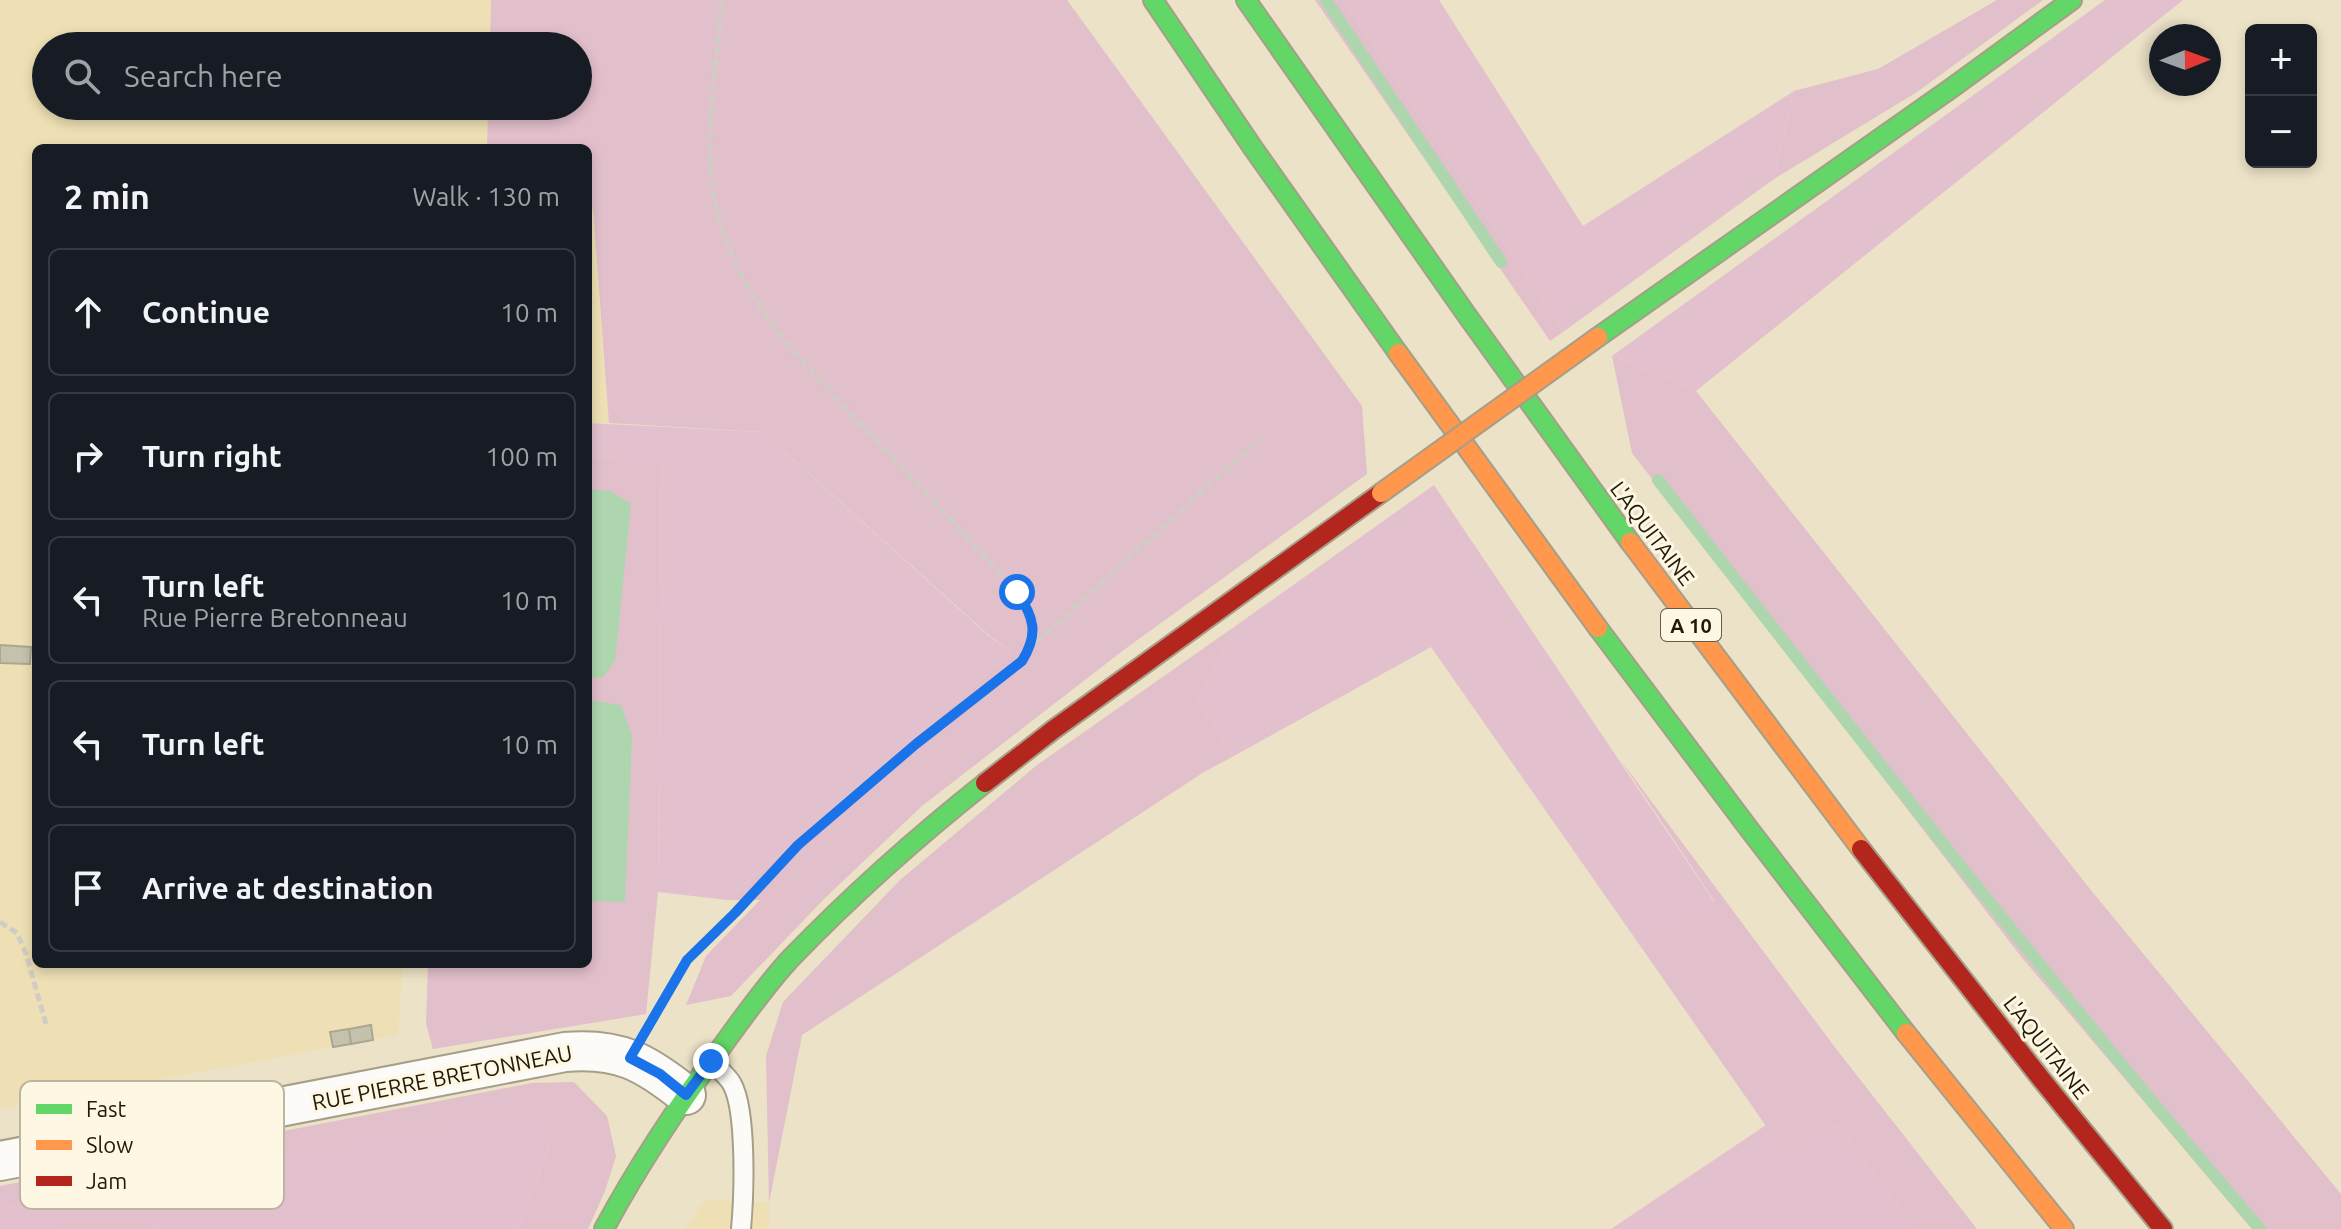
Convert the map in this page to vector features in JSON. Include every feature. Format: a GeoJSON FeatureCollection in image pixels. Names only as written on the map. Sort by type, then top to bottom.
{"type":"FeatureCollection","features":[{"type":"Feature","properties":{"kind":"main road"},"geometry":{"type":"LineString","coordinates":[[1153,0],[1332,260],[1599,630],[1846,954],[2064,1229]]}},
{"type":"Feature","properties":{"kind":"main road","name":"L'AQUITAINE"},"geometry":{"type":"LineString","coordinates":[[1246,0],[1394,215],[1725,671],[1936,944],[2163,1229]]}},
{"type":"Feature","properties":{"kind":"main road"},"geometry":{"type":"LineString","coordinates":[[604,1229],[628,1184],[686,1095],[789,960],[860,891],[955,807],[1053,730],[1381,493],[2072,0]]}},
{"type":"Feature","properties":{"kind":"main road"},"geometry":{"type":"LineString","coordinates":[[2002,1152],[2042,1229]]}},
{"type":"Feature","properties":{"kind":"street","name":"RUE PIERRE BRETONNEAU"},"geometry":{"type":"LineString","coordinates":[[284,1106],[588,1050],[630,1058],[660,1074],[686,1095]]}},
{"type":"Feature","properties":{"kind":"street","name":"RUE PIERRE BRETONNEAU"},"geometry":{"type":"LineString","coordinates":[[0,1161],[20,1157]]}},
{"type":"Feature","properties":{"kind":"lane"},"geometry":{"type":"LineString","coordinates":[[711,1061],[732,1084],[741,1115],[745,1195],[741,1229]]}},
{"type":"Feature","properties":{"kind":"path"},"geometry":{"type":"LineString","coordinates":[[722,0],[711,131],[711,176],[718,215],[731,255],[774,328],[1017,592],[1028,608],[1033,626],[1032,646]]}},
{"type":"Feature","properties":{"kind":"path"},"geometry":{"type":"LineString","coordinates":[[630,1058],[687,960],[798,845],[916,744],[997,683],[1022,661],[1032,646],[1261,438]]}},
{"type":"Feature","properties":{"kind":"path"},"geometry":{"type":"LineString","coordinates":[[0,922],[17,933],[22,943],[46,1024]]}},
{"type":"Feature","properties":{"kind":"shaded area"},"geometry":{"type":"Polygon","coordinates":[[[0,0],[491,0],[490,32],[32,32],[32,120],[488,120],[487,144],[32,144],[32,968],[403,968],[398,1035],[151,1081],[20,1081],[20,1105],[0,1109],[0,0]]]}},
{"type":"Feature","properties":{"kind":"shaded area"},"geometry":{"type":"Polygon","coordinates":[[[491,0],[1067,0],[1362,406],[1367,474],[1125,649],[922,806],[825,898],[731,996],[686,1005],[706,956],[760,900],[727,900],[1013,652],[991,637],[763,432],[609,423],[592,209],[592,144],[487,144],[488,120],[592,120],[592,32],[490,32],[491,0]]]}},
{"type":"Feature","properties":{"kind":"shaded area"},"geometry":{"type":"Polygon","coordinates":[[[1315,0],[1343,0],[1563,332],[1550,341],[1315,0]]]}},
{"type":"Feature","properties":{"kind":"shaded area"},"geometry":{"type":"Polygon","coordinates":[[[1343,0],[1439,0],[1583,226],[1794,91],[1774,179],[1563,332],[1343,0]]]}},
{"type":"Feature","properties":{"kind":"shaded area"},"geometry":{"type":"Polygon","coordinates":[[[1997,0],[2043,0],[1917,92],[1774,179],[1794,91],[1878,69],[1997,0]]]}},
{"type":"Feature","properties":{"kind":"shaded area"},"geometry":{"type":"Polygon","coordinates":[[[2105,0],[2183,0],[2149,24],[2149,27],[1696,391],[1612,356],[2105,0]]]}},
{"type":"Feature","properties":{"kind":"shaded area"},"geometry":{"type":"Polygon","coordinates":[[[592,208],[593,208],[609,423],[592,423],[592,208]]]}},
{"type":"Feature","properties":{"kind":"shaded area"},"geometry":{"type":"Polygon","coordinates":[[[1612,356],[1696,391],[2090,889],[2341,1194],[2341,1229],[2252,1229],[2023,959],[1632,453],[1612,356]]]}},
{"type":"Feature","properties":{"kind":"shaded area"},"geometry":{"type":"Polygon","coordinates":[[[592,423],[763,432],[990,637],[1013,652],[727,900],[658,892],[661,461],[592,459],[592,423]]]}},
{"type":"Feature","properties":{"kind":"shaded area"},"geometry":{"type":"Polygon","coordinates":[[[592,459],[661,460],[658,892],[646,1014],[433,1049],[426,1024],[428,968],[592,968],[592,459]]]}},
{"type":"Feature","properties":{"kind":"shaded area"},"geometry":{"type":"Polygon","coordinates":[[[1434,485],[1715,903],[1641,947],[1431,647],[1232,757],[1197,698],[1234,627],[1434,485]]]}},
{"type":"Feature","properties":{"kind":"shaded area"},"geometry":{"type":"Polygon","coordinates":[[[592,489],[610,491],[631,504],[615,661],[602,678],[592,677],[592,489]]]}},
{"type":"Feature","properties":{"kind":"shaded area"},"geometry":{"type":"Polygon","coordinates":[[[1234,627],[1197,698],[1232,757],[1204,772],[802,1035],[769,1203],[766,1056],[783,1002],[900,880],[1037,765],[1234,627]]]}},
{"type":"Feature","properties":{"kind":"shaded area"},"geometry":{"type":"Polygon","coordinates":[[[592,701],[621,705],[632,736],[625,902],[592,901],[592,701]]]}},
{"type":"Feature","properties":{"kind":"shaded area"},"geometry":{"type":"Polygon","coordinates":[[[1619,758],[1837,1050],[1977,1229],[1914,1229],[1838,1123],[1787,1156],[1641,947],[1715,902],[1619,758]]]}},
{"type":"Feature","properties":{"kind":"shaded area"},"geometry":{"type":"Polygon","coordinates":[[[574,1082],[607,1116],[616,1156],[588,1229],[519,1229],[553,1135],[284,1167],[284,1131],[532,1083],[574,1082]]]}},
{"type":"Feature","properties":{"kind":"shaded area"},"geometry":{"type":"Polygon","coordinates":[[[531,1108],[553,1135],[519,1229],[154,1229],[150,1209],[284,1209],[284,1156],[531,1108]]]}},
{"type":"Feature","properties":{"kind":"shaded area"},"geometry":{"type":"Polygon","coordinates":[[[1838,1123],[1914,1229],[1611,1229],[1766,1125],[1787,1155],[1838,1123]]]}},
{"type":"Feature","properties":{"kind":"shaded area"},"geometry":{"type":"Polygon","coordinates":[[[20,1182],[20,1205],[0,1209],[0,1186],[20,1182]]]}},
{"type":"Feature","properties":{"kind":"shaded area"},"geometry":{"type":"Polygon","coordinates":[[[706,1199],[769,1203],[769,1229],[684,1229],[706,1199]]]}},
{"type":"Feature","properties":{"kind":"shaded area"},"geometry":{"type":"Polygon","coordinates":[[[20,1205],[20,1209],[53,1209],[57,1229],[0,1229],[0,1209],[20,1205]]]}},
{"type":"Feature","properties":{"kind":"shaded area"},"geometry":{"type":"Polygon","coordinates":[[[52,1209],[150,1209],[154,1229],[57,1229],[52,1209]]]}},
{"type":"Feature","properties":{"kind":"building"},"geometry":{"type":"Polygon","coordinates":[[[0,645],[31,647],[30,664],[0,663],[0,645]]]}},
{"type":"Feature","properties":{"kind":"building"},"geometry":{"type":"Polygon","coordinates":[[[371,1025],[373,1040],[351,1044],[349,1029],[371,1025]]]}},
{"type":"Feature","properties":{"kind":"building"},"geometry":{"type":"Polygon","coordinates":[[[349,1029],[351,1044],[333,1047],[330,1032],[349,1029]]]}},
{"type":"Feature","properties":{"kind":"waterway"},"geometry":{"type":"LineString","coordinates":[[1326,0],[1501,262]]}},
{"type":"Feature","properties":{"kind":"waterway"},"geometry":{"type":"LineString","coordinates":[[1658,480],[2030,952],[2260,1229]]}},
{"type":"Feature","properties":{"kind":"traffic: fast"},"geometry":{"type":"LineString","coordinates":[[1153,0],[1398,353]]}},
{"type":"Feature","properties":{"kind":"traffic: fast"},"geometry":{"type":"LineString","coordinates":[[1246,0],[1630,542]]}},
{"type":"Feature","properties":{"kind":"traffic: fast"},"geometry":{"type":"LineString","coordinates":[[1598,337],[2072,0]]}},
{"type":"Feature","properties":{"kind":"traffic: fast"},"geometry":{"type":"LineString","coordinates":[[1598,628],[1906,1033]]}},
{"type":"Feature","properties":{"kind":"traffic: fast"},"geometry":{"type":"LineString","coordinates":[[604,1229],[675,1112],[782,968],[885,868],[985,783]]}},
{"type":"Feature","properties":{"kind":"traffic: slow"},"geometry":{"type":"LineString","coordinates":[[1381,493],[1598,337]]}},
{"type":"Feature","properties":{"kind":"traffic: slow"},"geometry":{"type":"LineString","coordinates":[[1398,353],[1598,628]]}},
{"type":"Feature","properties":{"kind":"traffic: slow"},"geometry":{"type":"LineString","coordinates":[[1630,542],[1861,849]]}},
{"type":"Feature","properties":{"kind":"traffic: slow"},"geometry":{"type":"LineString","coordinates":[[1906,1033],[2064,1229]]}},
{"type":"Feature","properties":{"kind":"traffic: jam"},"geometry":{"type":"LineString","coordinates":[[985,783],[1053,730],[1381,493]]}},
{"type":"Feature","properties":{"kind":"traffic: jam"},"geometry":{"type":"LineString","coordinates":[[1861,849],[2163,1229]]}},
{"type":"Feature","properties":{"kind":"route"},"geometry":{"type":"LineString","coordinates":[[711,1061],[686,1095],[660,1074],[630,1058],[687,960],[798,845],[916,744],[1022,661],[1032,646],[1033,626],[1028,608],[1017,592]]}}]}
